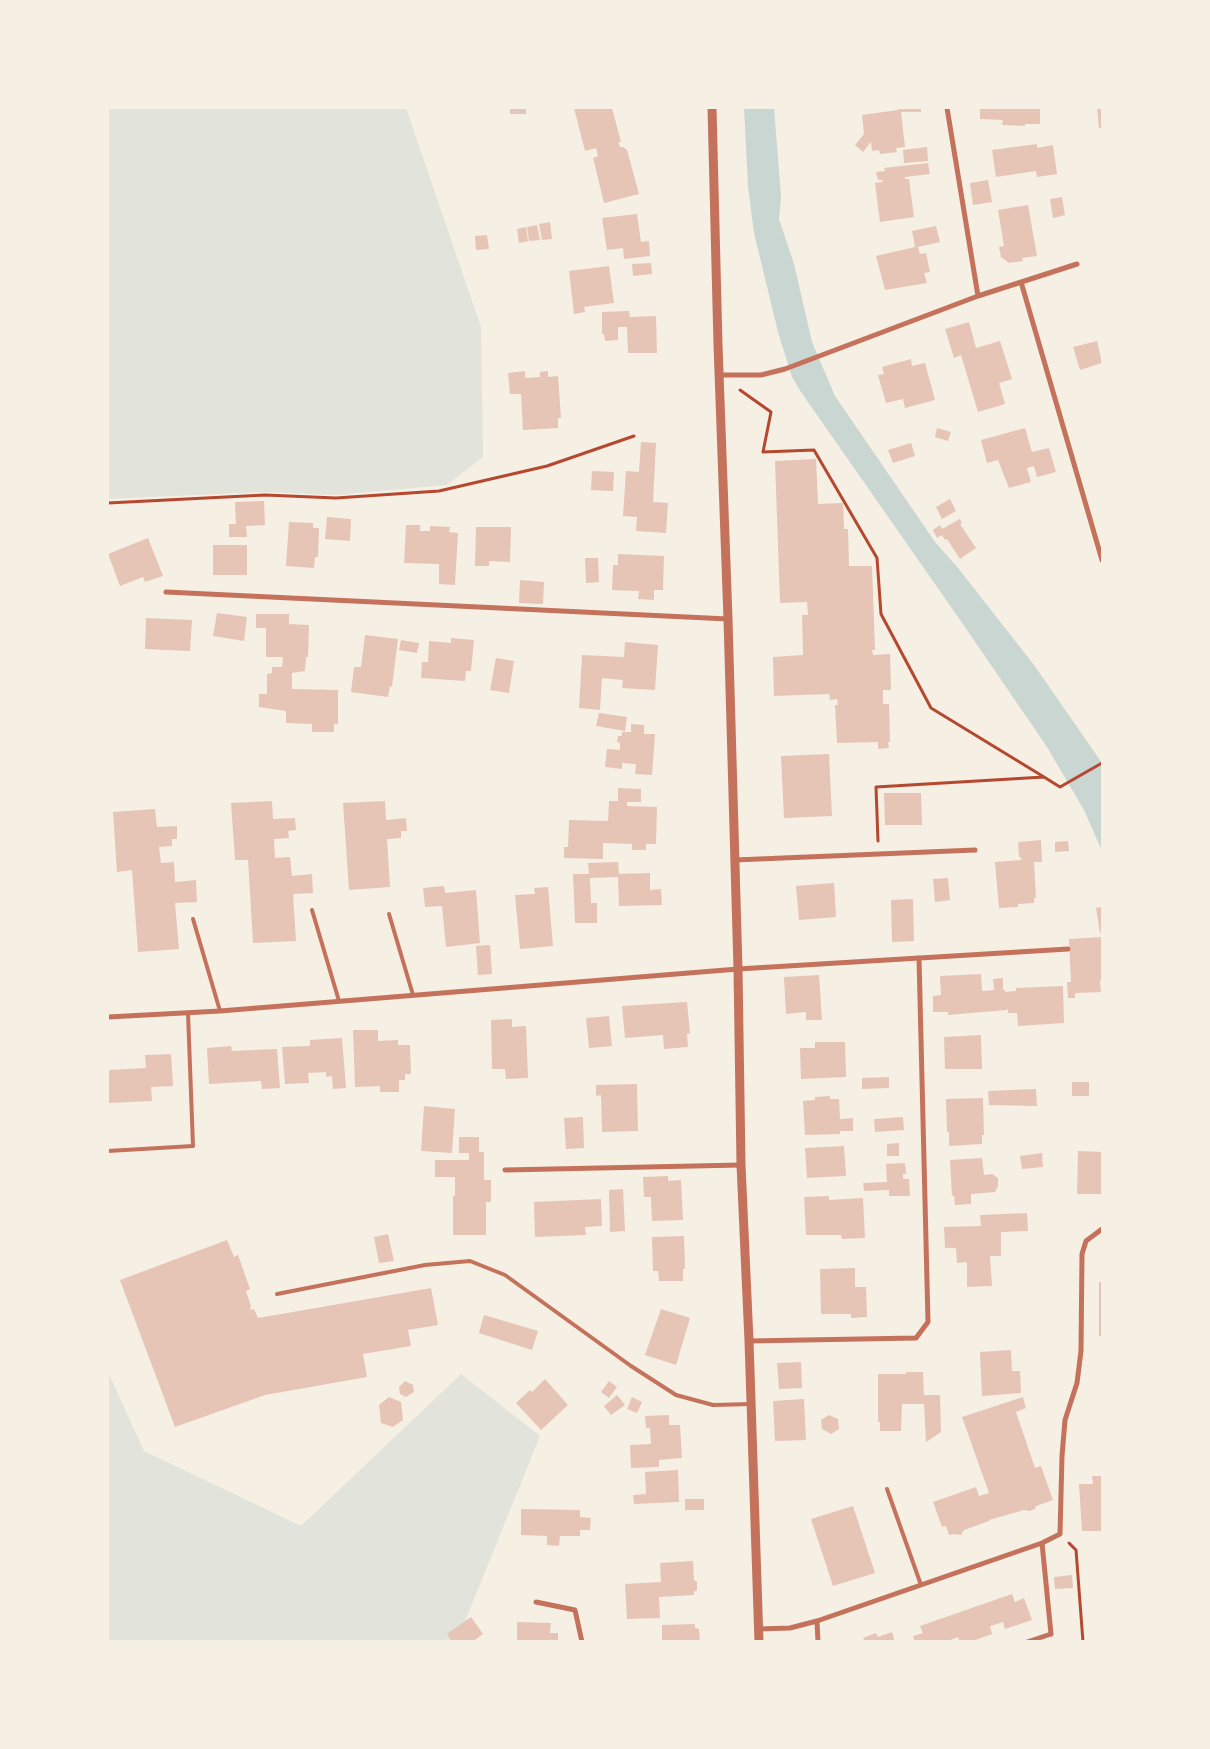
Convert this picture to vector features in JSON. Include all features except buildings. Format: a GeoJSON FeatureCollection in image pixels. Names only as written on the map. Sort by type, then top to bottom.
{"type":"FeatureCollection","features":[{"type":"Feature","properties":{"kind":"street"},"geometry":{"type":"LineString","coordinates":[[712,108],[738,968],[741,1165],[752,1404],[759,1642]]}},
{"type":"Feature","properties":{"kind":"street"},"geometry":{"type":"LineString","coordinates":[[947,108],[978,296]]}},
{"type":"Feature","properties":{"kind":"street"},"geometry":{"type":"LineString","coordinates":[[719,375],[761,374],[786,368],[978,296],[1077,264]]}},
{"type":"Feature","properties":{"kind":"street"},"geometry":{"type":"LineString","coordinates":[[1021,282],[1102,560]]}},
{"type":"Feature","properties":{"kind":"street"},"geometry":{"type":"LineString","coordinates":[[166,592],[728,619]]}},
{"type":"Feature","properties":{"kind":"street"},"geometry":{"type":"LineString","coordinates":[[735,860],[975,850]]}},
{"type":"Feature","properties":{"kind":"street"},"geometry":{"type":"LineString","coordinates":[[108,1017],[220,1011],[738,968],[1068,949]]}},
{"type":"Feature","properties":{"kind":"street"},"geometry":{"type":"LineString","coordinates":[[749,1341],[916,1338],[928,1322],[919,958]]}},
{"type":"Feature","properties":{"kind":"street"},"geometry":{"type":"LineString","coordinates":[[505,1170],[741,1165]]}},
{"type":"Feature","properties":{"kind":"street"},"geometry":{"type":"LineString","coordinates":[[758,1629],[790,1628],[817,1621],[1042,1543],[1060,1534],[1065,1420],[1077,1383],[1081,1351],[1082,1254],[1086,1241],[1102,1229]]}},
{"type":"Feature","properties":{"kind":"street"},"geometry":{"type":"LineString","coordinates":[[1027,1642],[1051,1634],[1042,1543]]}},
{"type":"Feature","properties":{"kind":"street"},"geometry":{"type":"LineString","coordinates":[[536,1602],[575,1610],[582,1642]]}},
{"type":"Feature","properties":{"kind":"street"},"geometry":{"type":"LineString","coordinates":[[817,1621],[818,1642]]}},
{"type":"Feature","properties":{"kind":"lane"},"geometry":{"type":"LineString","coordinates":[[312,910],[339,1001]]}},
{"type":"Feature","properties":{"kind":"lane"},"geometry":{"type":"LineString","coordinates":[[390,914],[413,995]]}},
{"type":"Feature","properties":{"kind":"lane"},"geometry":{"type":"LineString","coordinates":[[193,919],[220,1011]]}},
{"type":"Feature","properties":{"kind":"lane"},"geometry":{"type":"LineString","coordinates":[[108,1151],[193,1146],[188,1013]]}},
{"type":"Feature","properties":{"kind":"lane"},"geometry":{"type":"LineString","coordinates":[[277,1294],[425,1264],[470,1261],[505,1274],[631,1366],[676,1395],[714,1405],[752,1404]]}},
{"type":"Feature","properties":{"kind":"lane"},"geometry":{"type":"LineString","coordinates":[[887,1489],[921,1585]]}},
{"type":"Feature","properties":{"kind":"path"},"geometry":{"type":"LineString","coordinates":[[719,375],[771,412],[763,452],[814,450],[877,558],[881,614],[931,708],[1060,787],[1102,762]]}},
{"type":"Feature","properties":{"kind":"path"},"geometry":{"type":"LineString","coordinates":[[108,502],[265,495],[336,498],[439,491],[547,466],[634,436]]}},
{"type":"Feature","properties":{"kind":"path"},"geometry":{"type":"LineString","coordinates":[[878,854],[876,787],[1044,778]]}},
{"type":"Feature","properties":{"kind":"path"},"geometry":{"type":"LineString","coordinates":[[1060,1534],[1076,1550],[1083,1642]]}},
{"type":"Feature","properties":{"kind":"shaded area"},"geometry":{"type":"Polygon","coordinates":[[[108,108],[406,108],[481,327],[483,457],[447,485],[336,495],[265,492],[108,499],[108,108]]]}},
{"type":"Feature","properties":{"kind":"shaded area"},"geometry":{"type":"Polygon","coordinates":[[[744,108],[774,108],[781,197],[779,219],[794,264],[812,342],[835,396],[935,542],[958,568],[1034,665],[1102,763],[1102,851],[1084,810],[1047,747],[792,377],[778,332],[754,233],[748,186],[744,108]]]}},
{"type":"Feature","properties":{"kind":"shaded area"},"geometry":{"type":"Polygon","coordinates":[[[108,1372],[144,1451],[301,1526],[461,1374],[540,1436],[457,1641],[108,1641],[108,1372]]]}}]}
